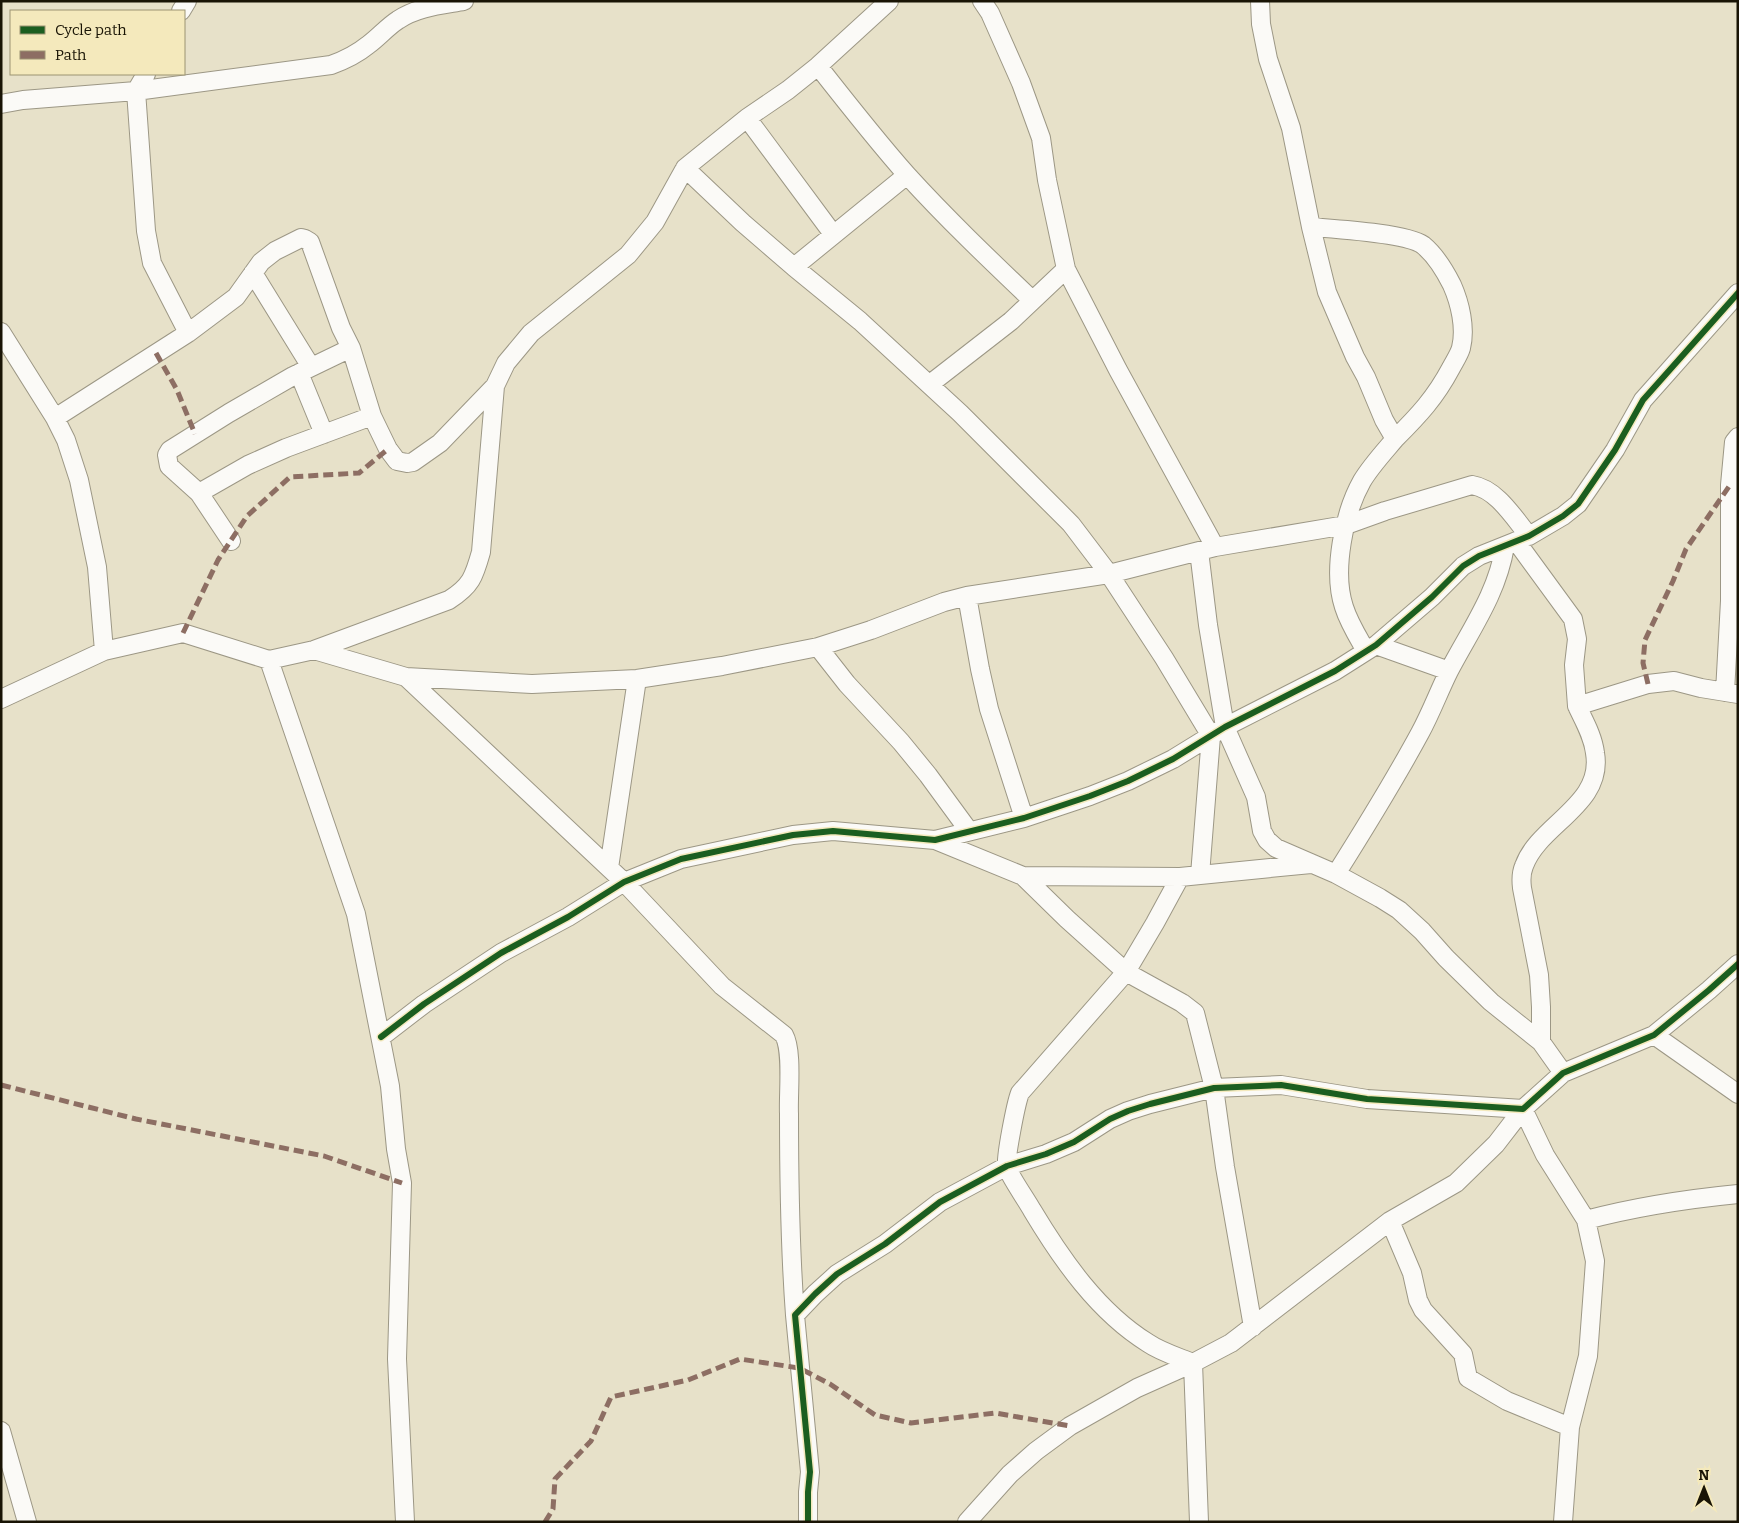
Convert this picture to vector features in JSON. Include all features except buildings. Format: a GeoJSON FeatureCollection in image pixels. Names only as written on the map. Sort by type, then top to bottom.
{"type":"FeatureCollection","features":[{"type":"Feature","properties":{"kind":"street"},"geometry":{"type":"LineString","coordinates":[[1,104],[23,100],[136,91],[331,65],[347,59],[369,45],[398,19],[410,13],[434,6],[464,1]]}},
{"type":"Feature","properties":{"kind":"street"},"geometry":{"type":"LineString","coordinates":[[55,418],[188,334],[236,297],[261,262],[275,251],[295,240],[305,239],[310,242],[341,328],[351,348],[372,416],[388,449],[398,461],[413,462],[440,442],[495,386],[506,363],[531,333],[628,254],[656,222],[685,168],[747,118],[788,90],[818,66],[889,1]]}},
{"type":"Feature","properties":{"kind":"street"},"geometry":{"type":"LineString","coordinates":[[982,1],[990,13],[1021,83],[1041,138],[1047,180],[1066,269],[1207,549],[1208,624],[1218,731],[1200,875]]}},
{"type":"Feature","properties":{"kind":"street"},"geometry":{"type":"LineString","coordinates":[[1260,1],[1268,59],[1291,128],[1327,292],[1384,420],[1395,439]]}},
{"type":"Feature","properties":{"kind":"street"},"geometry":{"type":"LineString","coordinates":[[818,66],[854,113],[907,175],[956,227],[1032,300]]}},
{"type":"Feature","properties":{"kind":"street"},"geometry":{"type":"LineString","coordinates":[[145,75],[136,91],[146,231],[152,263],[188,334]]}},
{"type":"Feature","properties":{"kind":"street"},"geometry":{"type":"LineString","coordinates":[[747,118],[833,234]]}},
{"type":"Feature","properties":{"kind":"street"},"geometry":{"type":"LineString","coordinates":[[685,168],[794,268],[860,321],[930,384],[1072,524],[1109,574],[1164,658],[1218,731],[1256,797],[1262,831],[1267,840],[1276,848],[1336,874],[1399,910],[1492,1002],[1541,1042],[1563,1073]]}},
{"type":"Feature","properties":{"kind":"street"},"geometry":{"type":"LineString","coordinates":[[794,268],[907,175]]}},
{"type":"Feature","properties":{"kind":"street"},"geometry":{"type":"LineString","coordinates":[[1311,226],[1389,236],[1412,240],[1423,245],[1446,274],[1458,300],[1462,329],[1461,348],[1455,362],[1440,390],[1421,413],[1395,439],[1362,482],[1346,526],[1341,547],[1340,568],[1341,597],[1348,618],[1371,648],[1449,671]]}},
{"type":"Feature","properties":{"kind":"street"},"geometry":{"type":"LineString","coordinates":[[930,384],[1011,320],[1066,269]]}},
{"type":"Feature","properties":{"kind":"street"},"geometry":{"type":"LineString","coordinates":[[253,273],[305,370],[324,434]]}},
{"type":"Feature","properties":{"kind":"street"},"geometry":{"type":"LineString","coordinates":[[935,840],[1024,818],[1128,781],[1173,759],[1218,731],[1335,671],[1371,648],[1432,597],[1463,566],[1479,556],[1517,541],[1563,516],[1578,504],[1615,450],[1643,400],[1738,293]]}},
{"type":"Feature","properties":{"kind":"street"},"geometry":{"type":"LineString","coordinates":[[1,332],[55,418],[66,440],[79,480],[97,567],[104,651]]}},
{"type":"Feature","properties":{"kind":"street"},"geometry":{"type":"LineString","coordinates":[[230,541],[199,493],[169,466],[167,455],[170,450],[229,413],[305,370],[351,348]]}},
{"type":"Feature","properties":{"kind":"street"},"geometry":{"type":"LineString","coordinates":[[1,699],[104,651],[183,633],[269,660],[314,650],[449,600],[463,591],[475,573],[481,552],[495,386]]}},
{"type":"Feature","properties":{"kind":"street"},"geometry":{"type":"LineString","coordinates":[[199,493],[248,465],[286,448],[372,416]]}},
{"type":"Feature","properties":{"kind":"street"},"geometry":{"type":"LineString","coordinates":[[1578,706],[1648,684],[1674,680],[1731,693],[1730,484],[1734,442],[1738,437]]}},
{"type":"Feature","properties":{"kind":"street"},"geometry":{"type":"LineString","coordinates":[[314,650],[406,677],[532,684],[638,679],[722,666],[818,647],[871,630],[944,602],[967,596],[1109,574],[1207,549],[1346,526],[1384,511],[1472,485],[1481,486],[1500,502],[1517,541],[1573,619],[1578,639],[1574,665],[1578,706],[1596,754],[1596,769],[1592,782],[1583,798],[1531,852],[1521,876],[1538,975],[1541,1007],[1541,1042]]}},
{"type":"Feature","properties":{"kind":"street"},"geometry":{"type":"LineString","coordinates":[[1336,874],[1406,759],[1449,671],[1476,625],[1502,568],[1517,541]]}},
{"type":"Feature","properties":{"kind":"street"},"geometry":{"type":"LineString","coordinates":[[967,596],[989,708],[1024,818]]}},
{"type":"Feature","properties":{"kind":"street"},"geometry":{"type":"LineString","coordinates":[[818,647],[847,684],[901,742],[968,831]]}},
{"type":"Feature","properties":{"kind":"street"},"geometry":{"type":"LineString","coordinates":[[269,660],[356,914],[390,1086],[396,1149],[402,1183],[397,1358],[405,1522]]}},
{"type":"Feature","properties":{"kind":"street"},"geometry":{"type":"LineString","coordinates":[[406,677],[624,882],[722,986],[784,1035],[787,1040],[789,1050],[792,1274],[799,1368],[809,1456],[808,1522]]}},
{"type":"Feature","properties":{"kind":"street"},"geometry":{"type":"LineString","coordinates":[[609,868],[638,679]]}},
{"type":"Feature","properties":{"kind":"street"},"geometry":{"type":"LineString","coordinates":[[381,1036],[424,1004],[501,953],[568,917],[624,882],[681,859],[793,835],[833,830],[935,840],[1023,876],[1180,877],[1312,864]]}},
{"type":"Feature","properties":{"kind":"street"},"geometry":{"type":"LineString","coordinates":[[1023,876],[1126,972],[1182,1003],[1195,1013],[1214,1088],[1238,1249],[1253,1327]]}},
{"type":"Feature","properties":{"kind":"street"},"geometry":{"type":"LineString","coordinates":[[1180,877],[1126,972],[1020,1093],[1016,1105],[1007,1166],[1050,1239],[1072,1271],[1096,1298],[1116,1319],[1148,1344],[1193,1363]]}},
{"type":"Feature","properties":{"kind":"street"},"geometry":{"type":"LineString","coordinates":[[967,1522],[1015,1470],[1070,1426],[1137,1388],[1193,1363],[1231,1343],[1390,1221],[1456,1183],[1496,1144],[1523,1109],[1563,1073],[1654,1035],[1738,964]]}},
{"type":"Feature","properties":{"kind":"street"},"geometry":{"type":"LineString","coordinates":[[1654,1035],[1738,1094]]}},
{"type":"Feature","properties":{"kind":"street"},"geometry":{"type":"LineString","coordinates":[[796,1315],[814,1294],[837,1274],[885,1244],[940,1202],[1007,1166],[1046,1154],[1074,1142],[1128,1110],[1214,1088],[1281,1085],[1366,1099],[1523,1109]]}},
{"type":"Feature","properties":{"kind":"street"},"geometry":{"type":"LineString","coordinates":[[1523,1109],[1545,1155],[1586,1220],[1595,1261],[1592,1325],[1588,1356],[1570,1427],[1563,1522]]}},
{"type":"Feature","properties":{"kind":"street"},"geometry":{"type":"LineString","coordinates":[[1586,1220],[1615,1212],[1738,1194]]}},
{"type":"Feature","properties":{"kind":"street"},"geometry":{"type":"LineString","coordinates":[[1390,1221],[1412,1273],[1418,1300],[1423,1310],[1463,1354],[1468,1378],[1507,1401],[1570,1427]]}},
{"type":"Feature","properties":{"kind":"street"},"geometry":{"type":"LineString","coordinates":[[1193,1363],[1200,1522]]}},
{"type":"Feature","properties":{"kind":"street"},"geometry":{"type":"LineString","coordinates":[[1,1431],[27,1522]]}},
{"type":"Feature","properties":{"kind":"marked path"},"geometry":{"type":"LineString","coordinates":[[156,353],[177,390],[195,434]]}},
{"type":"Feature","properties":{"kind":"marked path"},"geometry":{"type":"LineString","coordinates":[[183,633],[218,560],[247,516],[290,477],[359,473],[388,449]]}},
{"type":"Feature","properties":{"kind":"marked path"},"geometry":{"type":"LineString","coordinates":[[1648,684],[1643,663],[1645,640],[1686,549],[1730,485]]}},
{"type":"Feature","properties":{"kind":"marked path"},"geometry":{"type":"LineString","coordinates":[[1,1085],[136,1119],[324,1156],[402,1183]]}},
{"type":"Feature","properties":{"kind":"marked path"},"geometry":{"type":"LineString","coordinates":[[545,1522],[553,1509],[555,1479],[591,1441],[611,1397],[688,1380],[740,1359],[799,1368],[830,1384],[875,1415],[911,1423],[995,1413],[1070,1426]]}},
{"type":"Feature","properties":{"kind":"cycle path"},"geometry":{"type":"LineString","coordinates":[[381,1037],[424,1004],[501,953],[568,917],[624,882],[681,859],[793,835],[833,831],[935,840],[1024,818],[1128,781],[1173,759],[1225,727],[1335,671],[1376,645],[1432,597],[1463,566],[1479,556],[1529,536],[1563,516],[1578,504],[1615,450],[1643,400],[1738,293]]}},
{"type":"Feature","properties":{"kind":"cycle path"},"geometry":{"type":"LineString","coordinates":[[808,1522],[810,1472],[795,1315],[837,1274],[885,1244],[940,1202],[1007,1166],[1046,1154],[1074,1142],[1110,1119],[1128,1111],[1214,1088],[1281,1085],[1367,1099],[1523,1109],[1563,1073],[1654,1035],[1738,964]]}}]}
